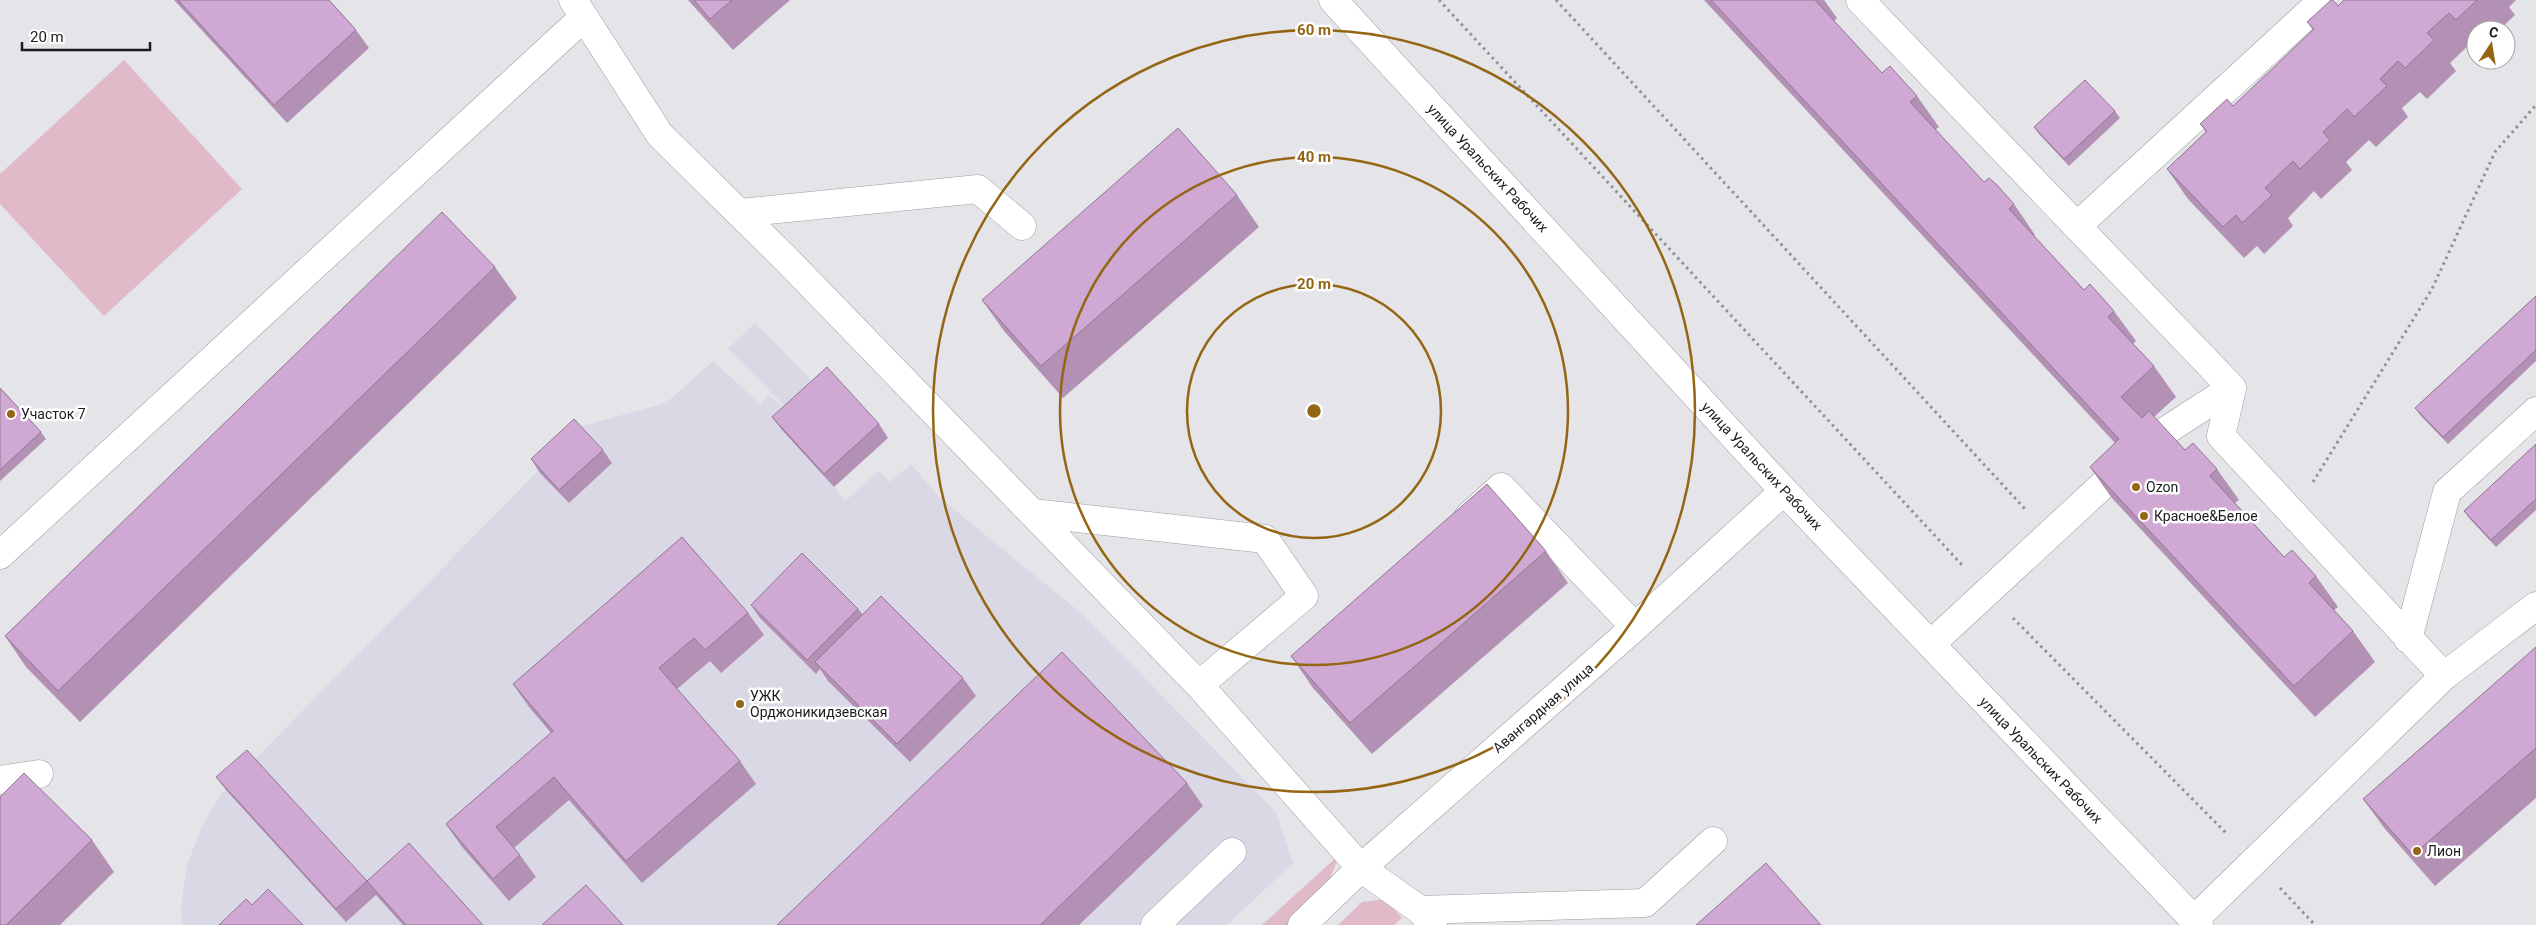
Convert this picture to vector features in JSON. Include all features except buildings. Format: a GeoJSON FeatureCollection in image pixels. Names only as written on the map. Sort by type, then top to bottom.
{"type":"FeatureCollection","features":[{"type":"Feature","properties":{"kind":"street","name":"улица Уральских Рабочих"},"geometry":{"type":"LineString","coordinates":[[1333,0],[1784,491],[2196,922]]}},
{"type":"Feature","properties":{"kind":"street"},"geometry":{"type":"LineString","coordinates":[[1860,0],[2232,388]]}},
{"type":"Feature","properties":{"kind":"street"},"geometry":{"type":"LineString","coordinates":[[2077,226],[2323,0]]}},
{"type":"Feature","properties":{"kind":"street"},"geometry":{"type":"LineString","coordinates":[[0,555],[578,8],[660,135],[740,213],[1199,685],[1362,868],[1426,918],[1645,903],[1713,841]]}},
{"type":"Feature","properties":{"kind":"street"},"geometry":{"type":"LineString","coordinates":[[740,213],[978,189],[1022,226]]}},
{"type":"Feature","properties":{"kind":"street"},"geometry":{"type":"LineString","coordinates":[[2232,388],[2221,436],[2444,676]]}},
{"type":"Feature","properties":{"kind":"street"},"geometry":{"type":"LineString","coordinates":[[2153,439],[2232,388]]}},
{"type":"Feature","properties":{"kind":"street"},"geometry":{"type":"LineString","coordinates":[[2408,639],[2447,492],[2536,411]]}},
{"type":"Feature","properties":{"kind":"street"},"geometry":{"type":"LineString","coordinates":[[1931,644],[2130,460]]}},
{"type":"Feature","properties":{"kind":"street"},"geometry":{"type":"LineString","coordinates":[[1452,532],[1501,487],[1635,627]]}},
{"type":"Feature","properties":{"kind":"street","name":"Авангардная улица"},"geometry":{"type":"LineString","coordinates":[[1302,925],[1362,868],[1635,627],[1784,491]]}},
{"type":"Feature","properties":{"kind":"street"},"geometry":{"type":"LineString","coordinates":[[1033,513],[1265,539],[1304,596],[1199,685]]}},
{"type":"Feature","properties":{"kind":"street"},"geometry":{"type":"LineString","coordinates":[[2196,922],[2254,861],[2444,676],[2536,606]]}},
{"type":"Feature","properties":{"kind":"street"},"geometry":{"type":"LineString","coordinates":[[0,780],[39,774]]}},
{"type":"Feature","properties":{"kind":"street"},"geometry":{"type":"LineString","coordinates":[[1155,925],[1232,852]]}},
{"type":"Feature","properties":{"kind":"path"},"geometry":{"type":"LineString","coordinates":[[1439,0],[1987,592],[2315,925]]}},
{"type":"Feature","properties":{"kind":"path"},"geometry":{"type":"LineString","coordinates":[[1556,0],[2049,535]]}},
{"type":"Feature","properties":{"kind":"path"},"geometry":{"type":"LineString","coordinates":[[2293,514],[2432,289],[2495,152],[2536,105]]}},
{"type":"Feature","properties":{"kind":"shaded area"},"geometry":{"type":"Polygon","coordinates":[[[124,60],[242,189],[104,316],[0,204],[0,174],[124,60]]]}},
{"type":"Feature","properties":{"kind":"shaded area"},"geometry":{"type":"Polygon","coordinates":[[[755,323],[821,390],[795,416],[728,349],[755,323]]]}},
{"type":"Feature","properties":{"kind":"shaded area","name":"УЖК Орджоникидзевская"},"geometry":{"type":"Polygon","coordinates":[[[713,361],[760,404],[769,395],[794,419],[837,380],[888,438],[834,487],[845,501],[879,471],[890,482],[911,464],[939,497],[1082,614],[1276,812],[1293,863],[1227,925],[183,925],[181,908],[187,865],[202,826],[221,794],[582,426],[666,403],[713,361]]]}},
{"type":"Feature","properties":{"kind":"shaded area"},"geometry":{"type":"Polygon","coordinates":[[[1340,854],[1329,881],[1289,925],[1262,925],[1340,854]]]}},
{"type":"Feature","properties":{"kind":"shaded area"},"geometry":{"type":"Polygon","coordinates":[[[1385,899],[1402,918],[1394,925],[1338,925],[1362,902],[1385,899]]]}},
{"type":"Feature","properties":{"kind":"place","name":"Участок 7"},"geometry":{"type":"Point","coordinates":[11,414]}},
{"type":"Feature","properties":{"kind":"place","name":"Ozon"},"geometry":{"type":"Point","coordinates":[2136,487]}},
{"type":"Feature","properties":{"kind":"place","name":"Красное&Белое"},"geometry":{"type":"Point","coordinates":[2144,516]}},
{"type":"Feature","properties":{"kind":"place","name":"УЖК Орджоникидзевская"},"geometry":{"type":"Point","coordinates":[740,704]}},
{"type":"Feature","properties":{"kind":"place","name":"Лион"},"geometry":{"type":"Point","coordinates":[2417,851]}}]}
